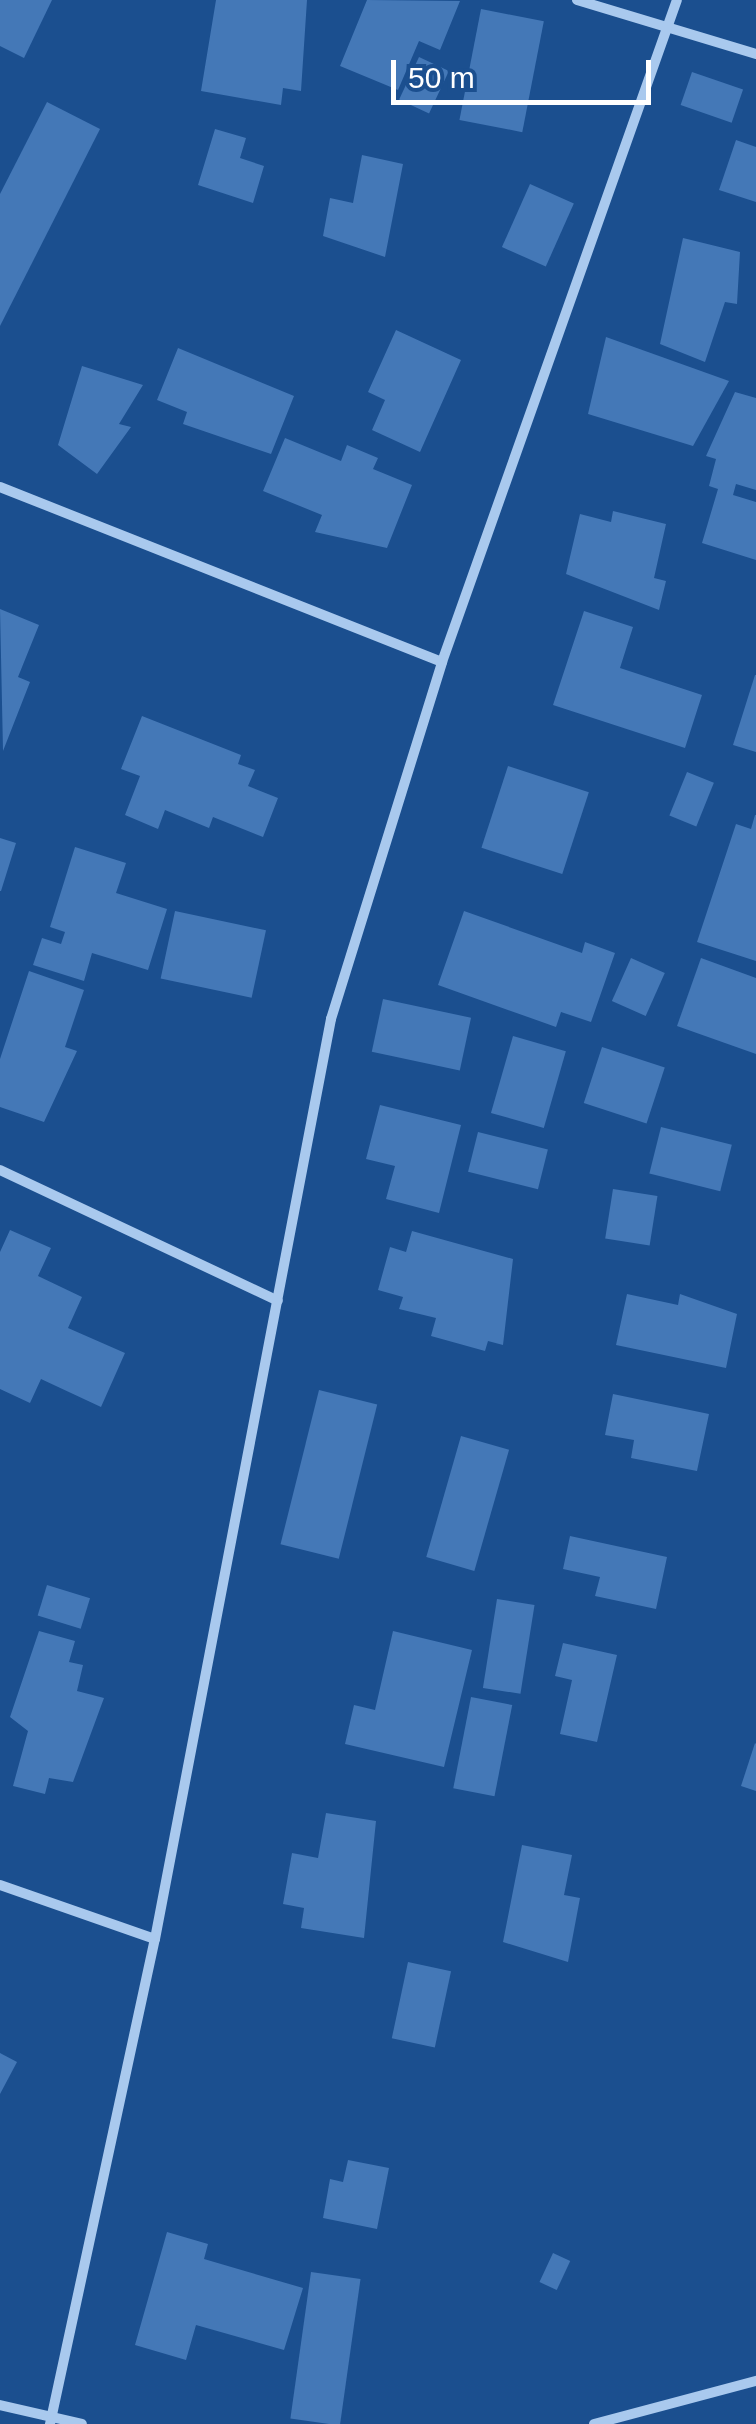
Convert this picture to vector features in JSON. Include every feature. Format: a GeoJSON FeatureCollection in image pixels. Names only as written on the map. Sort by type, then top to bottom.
{"type":"FeatureCollection","features":[{"type":"Feature","properties":{"kind":"street"},"geometry":{"type":"LineString","coordinates":[[577,0],[756,54]]}},
{"type":"Feature","properties":{"kind":"street"},"geometry":{"type":"LineString","coordinates":[[51,2420],[155,1940],[330,1019],[442,662],[677,0]]}},
{"type":"Feature","properties":{"kind":"street"},"geometry":{"type":"LineString","coordinates":[[0,487],[442,662]]}},
{"type":"Feature","properties":{"kind":"street"},"geometry":{"type":"LineString","coordinates":[[0,1170],[278,1301]]}},
{"type":"Feature","properties":{"kind":"street"},"geometry":{"type":"LineString","coordinates":[[0,1885],[155,1940]]}},
{"type":"Feature","properties":{"kind":"street"},"geometry":{"type":"LineString","coordinates":[[594,2424],[756,2381]]}},
{"type":"Feature","properties":{"kind":"street"},"geometry":{"type":"LineString","coordinates":[[0,2405],[51,2420],[82,2424]]}},
{"type":"Feature","properties":{"kind":"building"},"geometry":{"type":"Polygon","coordinates":[[[0,0],[52,0],[24,58],[0,46],[0,0]]]}},
{"type":"Feature","properties":{"kind":"building"},"geometry":{"type":"Polygon","coordinates":[[[216,0],[307,0],[301,91],[283,88],[281,105],[201,91],[216,0]]]}},
{"type":"Feature","properties":{"kind":"building"},"geometry":{"type":"Polygon","coordinates":[[[367,0],[460,1],[440,50],[419,41],[398,90],[340,66],[367,0]]]}},
{"type":"Feature","properties":{"kind":"building"},"geometry":{"type":"Polygon","coordinates":[[[481,9],[544,21],[522,132],[459,120],[481,9]]]}},
{"type":"Feature","properties":{"kind":"building"},"geometry":{"type":"Polygon","coordinates":[[[419,57],[449,71],[429,114],[399,100],[419,57]]]}},
{"type":"Feature","properties":{"kind":"building"},"geometry":{"type":"Polygon","coordinates":[[[692,72],[743,90],[732,123],[681,105],[692,72]]]}},
{"type":"Feature","properties":{"kind":"building"},"geometry":{"type":"Polygon","coordinates":[[[47,102],[100,129],[0,326],[0,194],[47,102]]]}},
{"type":"Feature","properties":{"kind":"building"},"geometry":{"type":"Polygon","coordinates":[[[215,129],[246,138],[240,158],[264,166],[253,203],[198,185],[215,129]]]}},
{"type":"Feature","properties":{"kind":"building"},"geometry":{"type":"Polygon","coordinates":[[[736,140],[756,147],[756,202],[719,190],[736,140]]]}},
{"type":"Feature","properties":{"kind":"building"},"geometry":{"type":"Polygon","coordinates":[[[362,155],[403,164],[385,257],[323,236],[330,198],[353,203],[362,155]]]}},
{"type":"Feature","properties":{"kind":"building"},"geometry":{"type":"Polygon","coordinates":[[[530,184],[574,204],[546,267],[502,247],[530,184]]]}},
{"type":"Feature","properties":{"kind":"building"},"geometry":{"type":"Polygon","coordinates":[[[683,238],[740,252],[737,304],[725,302],[705,362],[660,344],[683,238]]]}},
{"type":"Feature","properties":{"kind":"building"},"geometry":{"type":"Polygon","coordinates":[[[396,330],[461,360],[420,452],[372,430],[385,400],[368,392],[396,330]]]}},
{"type":"Feature","properties":{"kind":"building"},"geometry":{"type":"Polygon","coordinates":[[[606,337],[729,381],[693,446],[588,414],[606,337]]]}},
{"type":"Feature","properties":{"kind":"building"},"geometry":{"type":"Polygon","coordinates":[[[178,348],[294,396],[271,454],[183,424],[187,412],[157,400],[178,348]]]}},
{"type":"Feature","properties":{"kind":"building"},"geometry":{"type":"Polygon","coordinates":[[[82,366],[143,385],[119,424],[131,427],[97,474],[58,445],[82,366]]]}},
{"type":"Feature","properties":{"kind":"building"},"geometry":{"type":"Polygon","coordinates":[[[735,392],[756,398],[756,490],[736,484],[733,495],[756,502],[756,560],[702,543],[718,489],[709,486],[716,459],[706,456],[735,392]]]}},
{"type":"Feature","properties":{"kind":"building"},"geometry":{"type":"Polygon","coordinates":[[[285,438],[341,461],[347,445],[378,458],[373,469],[412,485],[387,548],[315,532],[322,515],[263,491],[285,438]]]}},
{"type":"Feature","properties":{"kind":"building"},"geometry":{"type":"Polygon","coordinates":[[[613,511],[666,524],[654,578],[666,581],[659,610],[566,574],[580,514],[611,522],[613,511]]]}},
{"type":"Feature","properties":{"kind":"building"},"geometry":{"type":"Polygon","coordinates":[[[0,609],[39,625],[18,677],[30,682],[3,751],[0,609]]]}},
{"type":"Feature","properties":{"kind":"building"},"geometry":{"type":"Polygon","coordinates":[[[584,611],[633,627],[620,668],[702,695],[685,748],[553,705],[584,611]]]}},
{"type":"Feature","properties":{"kind":"building"},"geometry":{"type":"Polygon","coordinates":[[[756,675],[756,752],[733,745],[756,675]]]}},
{"type":"Feature","properties":{"kind":"building"},"geometry":{"type":"Polygon","coordinates":[[[142,716],[241,755],[238,764],[255,770],[248,786],[278,798],[263,837],[213,817],[209,828],[165,810],[158,829],[125,815],[140,776],[121,769],[142,716]]]}},
{"type":"Feature","properties":{"kind":"building"},"geometry":{"type":"Polygon","coordinates":[[[508,766],[589,792],[562,874],[481,848],[508,766]]]}},
{"type":"Feature","properties":{"kind":"building"},"geometry":{"type":"Polygon","coordinates":[[[687,772],[714,783],[696,826],[669,816],[687,772]]]}},
{"type":"Feature","properties":{"kind":"building"},"geometry":{"type":"Polygon","coordinates":[[[755,815],[756,961],[697,942],[736,824],[751,829],[755,815]]]}},
{"type":"Feature","properties":{"kind":"building"},"geometry":{"type":"Polygon","coordinates":[[[0,838],[16,843],[1,891],[0,891],[0,838]]]}},
{"type":"Feature","properties":{"kind":"building"},"geometry":{"type":"Polygon","coordinates":[[[75,847],[126,863],[116,893],[167,909],[148,970],[92,953],[84,981],[33,965],[42,938],[61,944],[65,932],[50,927],[75,847]]]}},
{"type":"Feature","properties":{"kind":"building"},"geometry":{"type":"Polygon","coordinates":[[[175,911],[266,930],[252,998],[161,978],[175,911]]]}},
{"type":"Feature","properties":{"kind":"building"},"geometry":{"type":"Polygon","coordinates":[[[464,911],[582,953],[585,942],[615,953],[591,1022],[561,1012],[556,1027],[438,985],[464,911]]]}},
{"type":"Feature","properties":{"kind":"building"},"geometry":{"type":"Polygon","coordinates":[[[631,958],[665,973],[646,1016],[612,1001],[631,958]]]}},
{"type":"Feature","properties":{"kind":"building"},"geometry":{"type":"Polygon","coordinates":[[[701,958],[756,978],[756,1054],[677,1026],[701,958]]]}},
{"type":"Feature","properties":{"kind":"building"},"geometry":{"type":"Polygon","coordinates":[[[29,971],[84,990],[65,1047],[77,1051],[44,1122],[0,1107],[0,1059],[29,971]]]}},
{"type":"Feature","properties":{"kind":"building"},"geometry":{"type":"Polygon","coordinates":[[[383,999],[471,1018],[460,1071],[372,1052],[383,999]]]}},
{"type":"Feature","properties":{"kind":"building"},"geometry":{"type":"Polygon","coordinates":[[[513,1036],[566,1051],[544,1128],[491,1113],[513,1036]]]}},
{"type":"Feature","properties":{"kind":"building"},"geometry":{"type":"Polygon","coordinates":[[[602,1047],[665,1067],[647,1124],[584,1103],[602,1047]]]}},
{"type":"Feature","properties":{"kind":"building"},"geometry":{"type":"Polygon","coordinates":[[[380,1105],[461,1125],[439,1213],[386,1199],[395,1166],[366,1159],[380,1105]]]}},
{"type":"Feature","properties":{"kind":"building"},"geometry":{"type":"Polygon","coordinates":[[[661,1127],[732,1145],[720,1191],[649,1174],[661,1127]]]}},
{"type":"Feature","properties":{"kind":"building"},"geometry":{"type":"Polygon","coordinates":[[[478,1132],[548,1149],[538,1189],[468,1172],[478,1132]]]}},
{"type":"Feature","properties":{"kind":"building"},"geometry":{"type":"Polygon","coordinates":[[[613,1189],[657,1196],[650,1245],[605,1238],[613,1189]]]}},
{"type":"Feature","properties":{"kind":"building"},"geometry":{"type":"Polygon","coordinates":[[[10,1230],[51,1248],[38,1276],[82,1297],[68,1328],[125,1353],[101,1407],[41,1379],[30,1403],[0,1389],[0,1252],[10,1230]]]}},
{"type":"Feature","properties":{"kind":"building"},"geometry":{"type":"Polygon","coordinates":[[[412,1231],[513,1259],[503,1345],[488,1341],[485,1351],[431,1336],[436,1318],[399,1309],[403,1297],[378,1290],[390,1247],[406,1252],[412,1231]]]}},
{"type":"Feature","properties":{"kind":"building"},"geometry":{"type":"Polygon","coordinates":[[[627,1294],[678,1305],[680,1294],[737,1314],[726,1368],[616,1345],[627,1294]]]}},
{"type":"Feature","properties":{"kind":"building"},"geometry":{"type":"Polygon","coordinates":[[[319,1390],[377,1405],[339,1559],[281,1544],[319,1390]]]}},
{"type":"Feature","properties":{"kind":"building"},"geometry":{"type":"Polygon","coordinates":[[[613,1394],[709,1414],[697,1471],[631,1458],[634,1440],[605,1435],[613,1394]]]}},
{"type":"Feature","properties":{"kind":"building"},"geometry":{"type":"Polygon","coordinates":[[[461,1436],[509,1450],[474,1571],[426,1557],[461,1436]]]}},
{"type":"Feature","properties":{"kind":"building"},"geometry":{"type":"Polygon","coordinates":[[[570,1536],[667,1557],[656,1609],[595,1596],[600,1577],[563,1569],[570,1536]]]}},
{"type":"Feature","properties":{"kind":"building"},"geometry":{"type":"Polygon","coordinates":[[[47,1585],[90,1598],[81,1629],[38,1616],[47,1585]]]}},
{"type":"Feature","properties":{"kind":"building"},"geometry":{"type":"Polygon","coordinates":[[[497,1599],[535,1605],[520,1694],[483,1688],[497,1599]]]}},
{"type":"Feature","properties":{"kind":"building"},"geometry":{"type":"Polygon","coordinates":[[[39,1631],[75,1641],[69,1662],[83,1665],[77,1691],[104,1698],[73,1782],[49,1778],[45,1794],[13,1786],[28,1731],[10,1717],[39,1631]]]}},
{"type":"Feature","properties":{"kind":"building"},"geometry":{"type":"Polygon","coordinates":[[[393,1631],[472,1650],[444,1767],[345,1744],[354,1705],[375,1710],[393,1631]]]}},
{"type":"Feature","properties":{"kind":"building"},"geometry":{"type":"Polygon","coordinates":[[[563,1643],[617,1655],[597,1742],[560,1734],[572,1680],[555,1676],[563,1643]]]}},
{"type":"Feature","properties":{"kind":"building"},"geometry":{"type":"Polygon","coordinates":[[[471,1697],[512,1705],[494,1796],[453,1788],[471,1697]]]}},
{"type":"Feature","properties":{"kind":"building"},"geometry":{"type":"Polygon","coordinates":[[[756,1744],[756,1791],[741,1786],[756,1744]]]}},
{"type":"Feature","properties":{"kind":"building"},"geometry":{"type":"Polygon","coordinates":[[[326,1813],[376,1821],[364,1938],[301,1928],[304,1908],[283,1904],[292,1853],[318,1858],[326,1813]]]}},
{"type":"Feature","properties":{"kind":"building"},"geometry":{"type":"Polygon","coordinates":[[[522,1845],[572,1855],[564,1895],[580,1898],[568,1962],[503,1942],[522,1845]]]}},
{"type":"Feature","properties":{"kind":"building"},"geometry":{"type":"Polygon","coordinates":[[[408,1962],[451,1971],[435,2047],[392,2038],[408,1962]]]}},
{"type":"Feature","properties":{"kind":"building"},"geometry":{"type":"Polygon","coordinates":[[[0,2053],[17,2062],[0,2094],[0,2053]]]}},
{"type":"Feature","properties":{"kind":"building"},"geometry":{"type":"Polygon","coordinates":[[[348,2160],[389,2168],[377,2229],[323,2218],[330,2179],[343,2182],[348,2160]]]}},
{"type":"Feature","properties":{"kind":"building"},"geometry":{"type":"Polygon","coordinates":[[[167,2232],[208,2244],[204,2259],[303,2288],[284,2350],[196,2325],[186,2360],[135,2345],[167,2232]]]}},
{"type":"Feature","properties":{"kind":"building"},"geometry":{"type":"Polygon","coordinates":[[[553,2253],[570,2261],[557,2290],[539,2282],[553,2253]]]}},
{"type":"Feature","properties":{"kind":"building"},"geometry":{"type":"Polygon","coordinates":[[[311,2272],[361,2279],[340,2424],[290,2419],[311,2272]]]}}]}
